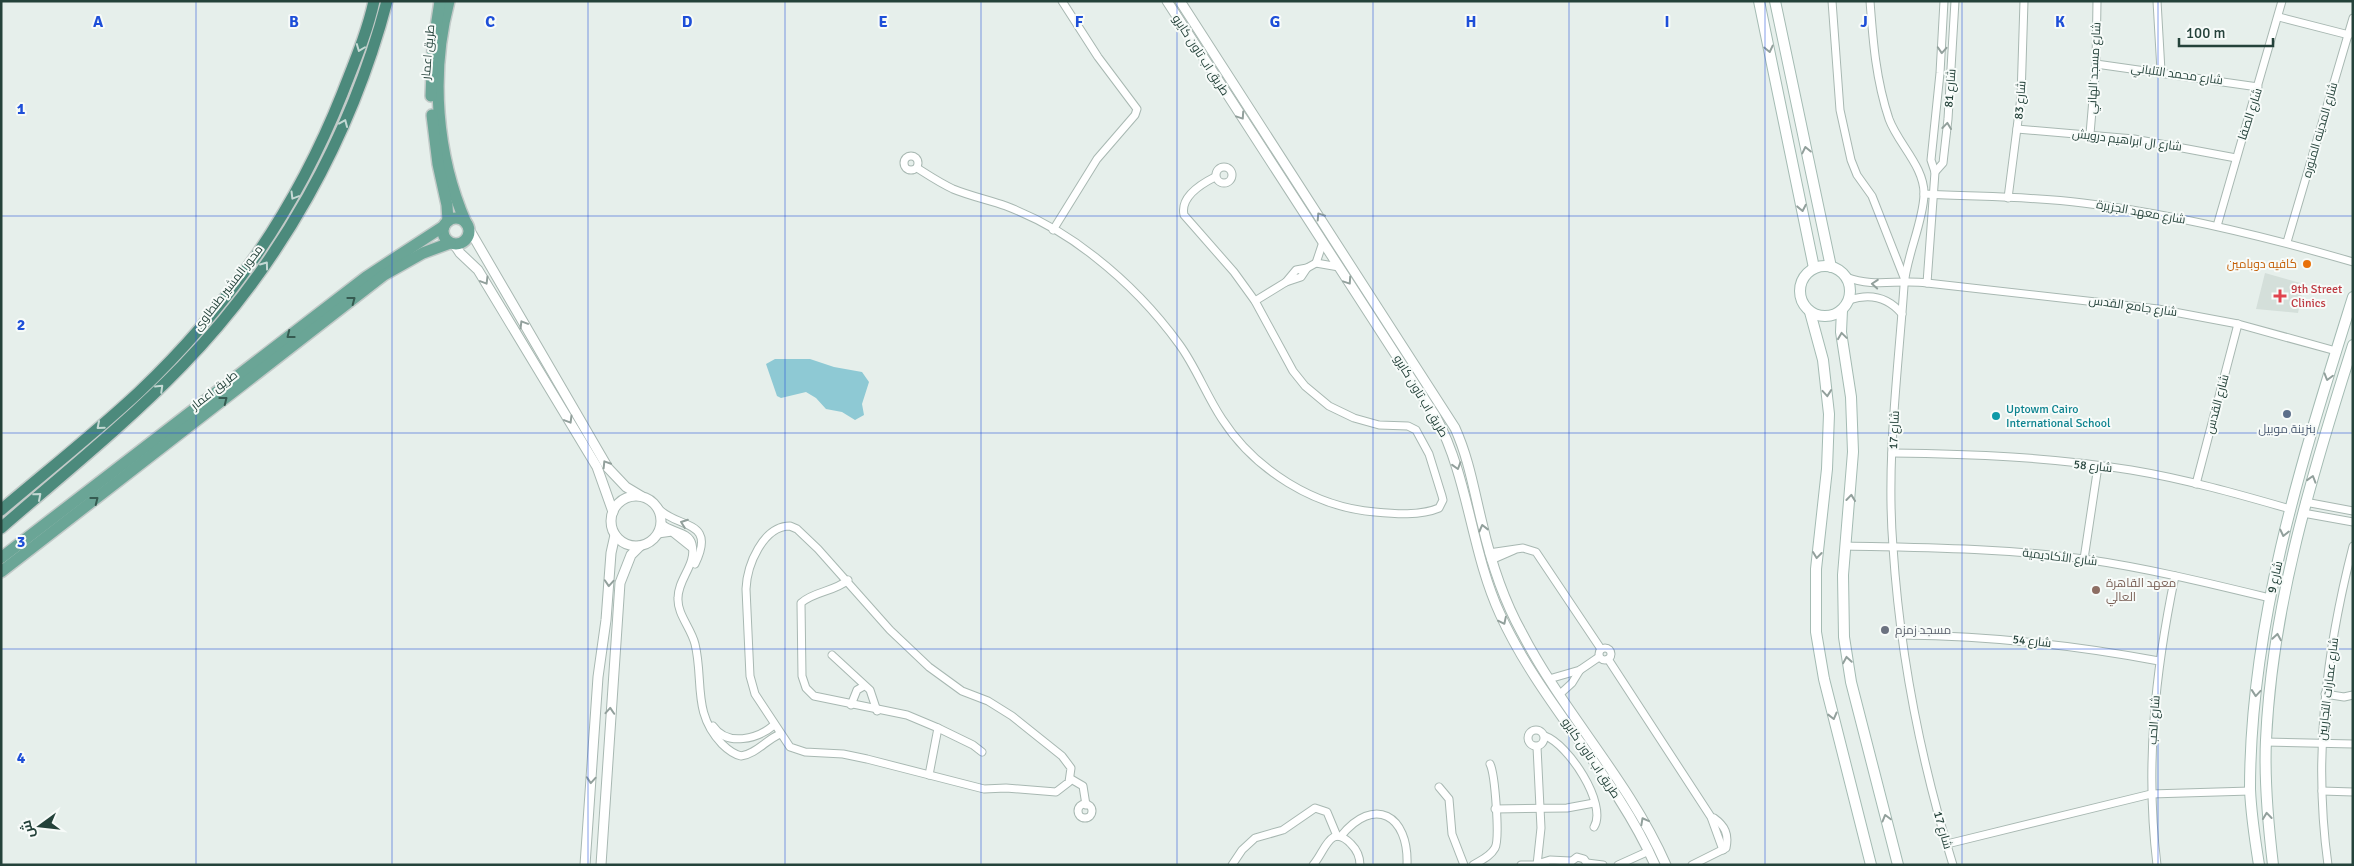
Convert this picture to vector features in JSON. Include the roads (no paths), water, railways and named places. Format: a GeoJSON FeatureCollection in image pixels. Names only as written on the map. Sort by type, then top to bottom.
{"type":"FeatureCollection","features":[{"type":"Feature","properties":{"kind":"highway","name":"محور المشير طنطاوى"},"geometry":{"type":"LineString","coordinates":[[1,510],[138,392],[218,306],[258,254],[300,188],[325,136],[362,42],[374,1]]}},
{"type":"Feature","properties":{"kind":"highway","name":"محور المشير طنطاوى"},"geometry":{"type":"LineString","coordinates":[[1,528],[146,402],[182,366],[227,316],[267,262],[311,193],[338,136],[374,49],[387,1]]}},
{"type":"Feature","properties":{"kind":"main road","name":"طريق اعمار"},"geometry":{"type":"LineString","coordinates":[[1,558],[358,283],[446,223],[447,205],[438,164],[432,116],[433,47],[440,1]]}},
{"type":"Feature","properties":{"kind":"main road","name":"طريق اعمار"},"geometry":{"type":"LineString","coordinates":[[449,1],[441,47],[439,116],[446,164],[467,226]]}},
{"type":"Feature","properties":{"kind":"main road"},"geometry":{"type":"LineString","coordinates":[[1759,1],[1814,268]]}},
{"type":"Feature","properties":{"kind":"main road"},"geometry":{"type":"LineString","coordinates":[[1775,1],[1831,266],[1846,277],[1850,292],[1849,300],[1842,310],[1826,317],[1810,312]]}},
{"type":"Feature","properties":{"kind":"main road"},"geometry":{"type":"LineString","coordinates":[[457,218],[467,226],[465,240],[452,243],[445,237],[446,223],[457,218]]}},
{"type":"Feature","properties":{"kind":"main road","name":"طريق اعمار"},"geometry":{"type":"LineString","coordinates":[[1,572],[384,275],[423,253],[452,243]]}},
{"type":"Feature","properties":{"kind":"main road"},"geometry":{"type":"LineString","coordinates":[[1831,266],[1814,268],[1802,280],[1800,292],[1802,303],[1810,312],[1823,360],[1829,423],[1827,469],[1815,577],[1816,632],[1824,679],[1871,865]]}},
{"type":"Feature","properties":{"kind":"main road","name":"شارع 9"},"geometry":{"type":"LineString","coordinates":[[2259,865],[2250,791],[2258,678],[2270,598],[2290,509],[2353,297]]}},
{"type":"Feature","properties":{"kind":"main road"},"geometry":{"type":"LineString","coordinates":[[1842,310],[1841,332],[1850,388],[1853,434],[1852,480],[1842,606],[1848,667],[1898,865]]}},
{"type":"Feature","properties":{"kind":"main road","name":"شارع 9"},"geometry":{"type":"LineString","coordinates":[[2273,865],[2266,806],[2266,742],[2276,642],[2304,507],[2352,352]]}},
{"type":"Feature","properties":{"kind":"street"},"geometry":{"type":"LineString","coordinates":[[1053,230],[1087,172],[1135,115],[1136,109],[1098,57],[1062,1]]}},
{"type":"Feature","properties":{"kind":"street","name":"طريق اب تاون كايرو"},"geometry":{"type":"LineString","coordinates":[[1167,1],[1413,380],[1446,434],[1459,470],[1487,583],[1500,614],[1526,662],[1595,761],[1655,864]]}},
{"type":"Feature","properties":{"kind":"street","name":"طريق اب تاون كايرو"},"geometry":{"type":"LineString","coordinates":[[1180,1],[1455,428],[1464,448],[1490,557],[1522,633],[1549,678],[1623,786],[1666,865]]}},
{"type":"Feature","properties":{"kind":"street"},"geometry":{"type":"LineString","coordinates":[[1832,1],[1840,110],[1852,160],[1857,175],[1872,196],[1905,280]]}},
{"type":"Feature","properties":{"kind":"street"},"geometry":{"type":"LineString","coordinates":[[1870,1],[1877,73],[1882,96],[1890,122],[1921,179],[1924,194]]}},
{"type":"Feature","properties":{"kind":"street","name":"شارع 81"},"geometry":{"type":"LineString","coordinates":[[1927,283],[1935,172],[1931,160],[1940,73],[1944,1]]}},
{"type":"Feature","properties":{"kind":"street","name":"شارع 81"},"geometry":{"type":"LineString","coordinates":[[1935,172],[1942,163],[1947,128],[1955,1]]}},
{"type":"Feature","properties":{"kind":"street","name":"شارع 83"},"geometry":{"type":"LineString","coordinates":[[2008,198],[2023,61],[2024,1]]}},
{"type":"Feature","properties":{"kind":"street","name":"شارع مسجد الهاني"},"geometry":{"type":"LineString","coordinates":[[2090,134],[2096,64],[2097,1]]}},
{"type":"Feature","properties":{"kind":"street"},"geometry":{"type":"LineString","coordinates":[[2157,1],[2161,71]]}},
{"type":"Feature","properties":{"kind":"street","name":"شارع الصفا"},"geometry":{"type":"LineString","coordinates":[[2217,226],[2279,17],[2282,1]]}},
{"type":"Feature","properties":{"kind":"street"},"geometry":{"type":"LineString","coordinates":[[2279,17],[2349,35]]}},
{"type":"Feature","properties":{"kind":"street","name":"شارع المدينه المنوره"},"geometry":{"type":"LineString","coordinates":[[2287,242],[2353,18]]}},
{"type":"Feature","properties":{"kind":"street"},"geometry":{"type":"LineString","coordinates":[[1205,62],[1216,69],[1228,84],[1231,82]]}},
{"type":"Feature","properties":{"kind":"street","name":"شارع محمد التلباني"},"geometry":{"type":"LineString","coordinates":[[2096,64],[2161,71],[2258,87]]}},
{"type":"Feature","properties":{"kind":"street","name":"شارع ال ابراهيم درويش"},"geometry":{"type":"LineString","coordinates":[[2017,129],[2090,134],[2161,143],[2236,158]]}},
{"type":"Feature","properties":{"kind":"street"},"geometry":{"type":"LineString","coordinates":[[1254,136],[1255,132],[1259,132],[1273,151],[1283,159]]}},
{"type":"Feature","properties":{"kind":"street"},"geometry":{"type":"LineString","coordinates":[[917,168],[950,188],[1008,207],[1053,230],[1086,249],[1118,276],[1160,320],[1188,358],[1222,420],[1246,449],[1264,466],[1286,482],[1313,496],[1339,505],[1393,513],[1421,512],[1439,508],[1442,504],[1442,496],[1434,468],[1418,433],[1408,426],[1379,425],[1354,418],[1329,406],[1314,395],[1294,371],[1255,301],[1234,272],[1184,215],[1184,204],[1187,199],[1198,187],[1215,177]]}},
{"type":"Feature","properties":{"kind":"street","name":"شارع 17"},"geometry":{"type":"LineString","coordinates":[[1924,194],[1905,280],[1892,453],[1892,547],[1919,737],[1954,865]]}},
{"type":"Feature","properties":{"kind":"street","name":"شارع معهد الجزيرة"},"geometry":{"type":"LineString","coordinates":[[1924,194],[2083,203],[2217,226],[2287,242],[2353,262]]}},
{"type":"Feature","properties":{"kind":"street"},"geometry":{"type":"LineString","coordinates":[[467,226],[608,468],[626,487],[651,501],[664,515],[693,526],[699,534],[701,543],[700,555],[683,588],[682,604],[699,644],[704,701],[707,714],[716,730],[724,736],[733,738],[754,737],[766,732],[774,725]]}},
{"type":"Feature","properties":{"kind":"street"},"geometry":{"type":"LineString","coordinates":[[1316,263],[1322,242]]}},
{"type":"Feature","properties":{"kind":"street"},"geometry":{"type":"LineString","coordinates":[[452,243],[478,270],[587,450],[600,474],[613,512],[612,526],[615,535],[611,553],[607,612],[599,667],[585,865]]}},
{"type":"Feature","properties":{"kind":"street"},"geometry":{"type":"LineString","coordinates":[[1255,301],[1286,282],[1296,270],[1307,268],[1316,263],[1339,266]]}},
{"type":"Feature","properties":{"kind":"street"},"geometry":{"type":"LineString","coordinates":[[1846,277],[1871,284],[1888,284],[1905,280],[1927,283]]}},
{"type":"Feature","properties":{"kind":"street","name":"شارع جامع القدس"},"geometry":{"type":"LineString","coordinates":[[1927,283],[2149,307],[2238,324],[2336,351]]}},
{"type":"Feature","properties":{"kind":"street"},"geometry":{"type":"LineString","coordinates":[[1849,300],[1864,296],[1878,297],[1892,304],[1902,314]]}},
{"type":"Feature","properties":{"kind":"street"},"geometry":{"type":"LineString","coordinates":[[1372,317],[1383,325],[1394,341],[1398,341],[1398,338]]}},
{"type":"Feature","properties":{"kind":"street","name":"شارع القدس"},"geometry":{"type":"LineString","coordinates":[[2196,484],[2238,324]]}},
{"type":"Feature","properties":{"kind":"street"},"geometry":{"type":"LineString","coordinates":[[1413,380],[1417,378],[1455,428]]}},
{"type":"Feature","properties":{"kind":"street","name":"شارع 58"},"geometry":{"type":"LineString","coordinates":[[1892,453],[1967,454],[2130,470],[2196,484],[2290,509]]}},
{"type":"Feature","properties":{"kind":"street"},"geometry":{"type":"LineString","coordinates":[[2084,559],[2098,466]]}},
{"type":"Feature","properties":{"kind":"street"},"geometry":{"type":"LineString","coordinates":[[1465,497],[1476,494]]}},
{"type":"Feature","properties":{"kind":"street"},"geometry":{"type":"LineString","coordinates":[[613,512],[618,504],[626,498],[641,496]]}},
{"type":"Feature","properties":{"kind":"street"},"geometry":{"type":"LineString","coordinates":[[2304,507],[2353,511]]}},
{"type":"Feature","properties":{"kind":"street"},"geometry":{"type":"LineString","coordinates":[[2304,507],[2353,522]]}},
{"type":"Feature","properties":{"kind":"street"},"geometry":{"type":"LineString","coordinates":[[601,865],[613,669],[622,573],[630,555],[640,546],[653,541],[658,534],[662,524],[659,509]]}},
{"type":"Feature","properties":{"kind":"street"},"geometry":{"type":"LineString","coordinates":[[662,524],[676,532],[692,548],[694,556],[680,585],[678,605],[695,644],[699,693],[704,715],[715,737],[732,753],[747,756],[780,734]]}},
{"type":"Feature","properties":{"kind":"street"},"geometry":{"type":"LineString","coordinates":[[790,526],[797,529],[848,580],[890,630],[929,668],[962,692],[988,701],[1012,716],[1067,761],[1071,768],[1071,779],[1060,791],[1006,788],[978,789],[842,754],[797,750],[790,747],[755,694],[750,676],[746,578],[761,545],[769,533],[776,528],[790,526]]}},
{"type":"Feature","properties":{"kind":"street"},"geometry":{"type":"LineString","coordinates":[[658,534],[676,532]]}},
{"type":"Feature","properties":{"kind":"street"},"geometry":{"type":"LineString","coordinates":[[615,535],[626,544],[640,546]]}},
{"type":"Feature","properties":{"kind":"street"},"geometry":{"type":"LineString","coordinates":[[692,548],[701,543]]}},
{"type":"Feature","properties":{"kind":"street","name":"شارع الأكاديمية"},"geometry":{"type":"LineString","coordinates":[[1846,546],[1992,550],[2084,559],[2175,576],[2270,598]]}},
{"type":"Feature","properties":{"kind":"street","name":"شارع عمارات التجاريين"},"geometry":{"type":"LineString","coordinates":[[2328,865],[2320,743],[2324,694],[2353,546]]}},
{"type":"Feature","properties":{"kind":"street"},"geometry":{"type":"LineString","coordinates":[[1490,557],[1514,550],[1529,549],[1536,552],[1601,648]]}},
{"type":"Feature","properties":{"kind":"street","name":"شارع الحب"},"geometry":{"type":"LineString","coordinates":[[2157,865],[2151,794],[2154,711],[2159,660],[2175,576]]}},
{"type":"Feature","properties":{"kind":"street"},"geometry":{"type":"LineString","coordinates":[[848,580],[837,588],[804,601],[800,608],[802,676],[806,688],[814,696],[907,716],[938,728],[973,745],[982,752]]}},
{"type":"Feature","properties":{"kind":"street","name":"شارع 54"},"geometry":{"type":"LineString","coordinates":[[1903,635],[2011,639],[2110,651],[2159,660]]}},
{"type":"Feature","properties":{"kind":"street"},"geometry":{"type":"LineString","coordinates":[[1600,657],[1599,652],[1601,648]]}},
{"type":"Feature","properties":{"kind":"street"},"geometry":{"type":"LineString","coordinates":[[1601,648],[1610,650],[1611,655],[1608,659]]}},
{"type":"Feature","properties":{"kind":"street"},"geometry":{"type":"LineString","coordinates":[[832,655],[870,690],[876,710]]}},
{"type":"Feature","properties":{"kind":"street"},"geometry":{"type":"LineString","coordinates":[[1600,657],[1604,660],[1608,659]]}},
{"type":"Feature","properties":{"kind":"street"},"geometry":{"type":"LineString","coordinates":[[1549,678],[1580,670],[1600,657]]}},
{"type":"Feature","properties":{"kind":"street"},"geometry":{"type":"LineString","coordinates":[[1608,659],[1712,816],[1725,829],[1727,842],[1723,850],[1692,865]]}},
{"type":"Feature","properties":{"kind":"street"},"geometry":{"type":"LineString","coordinates":[[1526,662],[1550,690],[1560,694],[1572,683],[1580,670]]}},
{"type":"Feature","properties":{"kind":"street"},"geometry":{"type":"LineString","coordinates":[[599,667],[613,669]]}},
{"type":"Feature","properties":{"kind":"street"},"geometry":{"type":"LineString","coordinates":[[851,705],[857,690],[864,686]]}},
{"type":"Feature","properties":{"kind":"street"},"geometry":{"type":"LineString","coordinates":[[2324,694],[2344,697],[2353,695]]}},
{"type":"Feature","properties":{"kind":"street"},"geometry":{"type":"LineString","coordinates":[[929,775],[938,728]]}},
{"type":"Feature","properties":{"kind":"street"},"geometry":{"type":"LineString","coordinates":[[1544,736],[1542,744],[1537,746],[1530,743],[1529,734],[1536,730],[1556,741],[1566,750],[1586,782],[1594,803],[1597,819],[1594,827]]}},
{"type":"Feature","properties":{"kind":"street"},"geometry":{"type":"LineString","coordinates":[[754,737],[759,747]]}},
{"type":"Feature","properties":{"kind":"street"},"geometry":{"type":"LineString","coordinates":[[732,753],[733,738]]}},
{"type":"Feature","properties":{"kind":"street"},"geometry":{"type":"LineString","coordinates":[[2266,742],[2353,744]]}},
{"type":"Feature","properties":{"kind":"street"},"geometry":{"type":"LineString","coordinates":[[1537,746],[1541,809],[1538,865]]}},
{"type":"Feature","properties":{"kind":"street"},"geometry":{"type":"LineString","coordinates":[[592,762],[607,763]]}},
{"type":"Feature","properties":{"kind":"street"},"geometry":{"type":"LineString","coordinates":[[1473,865],[1491,853],[1497,843],[1495,781],[1490,764]]}},
{"type":"Feature","properties":{"kind":"street"},"geometry":{"type":"LineString","coordinates":[[1071,779],[1083,786],[1086,805]]}},
{"type":"Feature","properties":{"kind":"street"},"geometry":{"type":"LineString","coordinates":[[1439,787],[1449,800],[1452,834],[1464,865]]}},
{"type":"Feature","properties":{"kind":"street"},"geometry":{"type":"LineString","coordinates":[[2322,790],[2353,792]]}},
{"type":"Feature","properties":{"kind":"street"},"geometry":{"type":"LineString","coordinates":[[1947,844],[2151,794],[2250,791]]}},
{"type":"Feature","properties":{"kind":"street"},"geometry":{"type":"LineString","coordinates":[[1495,808],[1541,809],[1576,807],[1594,803]]}},
{"type":"Feature","properties":{"kind":"street"},"geometry":{"type":"LineString","coordinates":[[1232,865],[1242,850],[1255,838],[1283,830],[1314,808],[1327,812],[1339,836],[1357,851],[1360,865]]}},
{"type":"Feature","properties":{"kind":"street"},"geometry":{"type":"LineString","coordinates":[[1313,865],[1329,840],[1339,836],[1348,827],[1365,818],[1378,815],[1390,817],[1400,826],[1407,851],[1407,865]]}},
{"type":"Feature","properties":{"kind":"street"},"geometry":{"type":"LineString","coordinates":[[1618,865],[1649,851]]}},
{"type":"Feature","properties":{"kind":"street"},"geometry":{"type":"LineString","coordinates":[[1521,865],[1538,865],[1550,860],[1569,863],[1579,857],[1588,864],[1603,865]]}},
{"type":"Feature","properties":{"kind":"water"},"geometry":{"type":"Polygon","coordinates":[[[775,359],[810,359],[834,367],[862,372],[869,382],[862,404],[864,415],[855,420],[842,412],[826,409],[816,398],[806,392],[781,398],[777,396],[766,364],[775,359]]]}},
{"type":"Feature","properties":{"kind":"place","name":"كافيه دوبامين"},"geometry":{"type":"Point","coordinates":[2307,264]}},
{"type":"Feature","properties":{"kind":"place","name":"9th Street Clinics"},"geometry":{"type":"Point","coordinates":[2280,296]}},
{"type":"Feature","properties":{"kind":"place","name":"بنزينة موبيل"},"geometry":{"type":"Point","coordinates":[2287,414]}},
{"type":"Feature","properties":{"kind":"place","name":"Uptowm Cairo International School"},"geometry":{"type":"Point","coordinates":[1996,416]}},
{"type":"Feature","properties":{"kind":"place","name":"معهد القاهرة العالي"},"geometry":{"type":"Point","coordinates":[2096,590]}},
{"type":"Feature","properties":{"kind":"place","name":"مسجد زمزم"},"geometry":{"type":"Point","coordinates":[1885,630]}}]}
